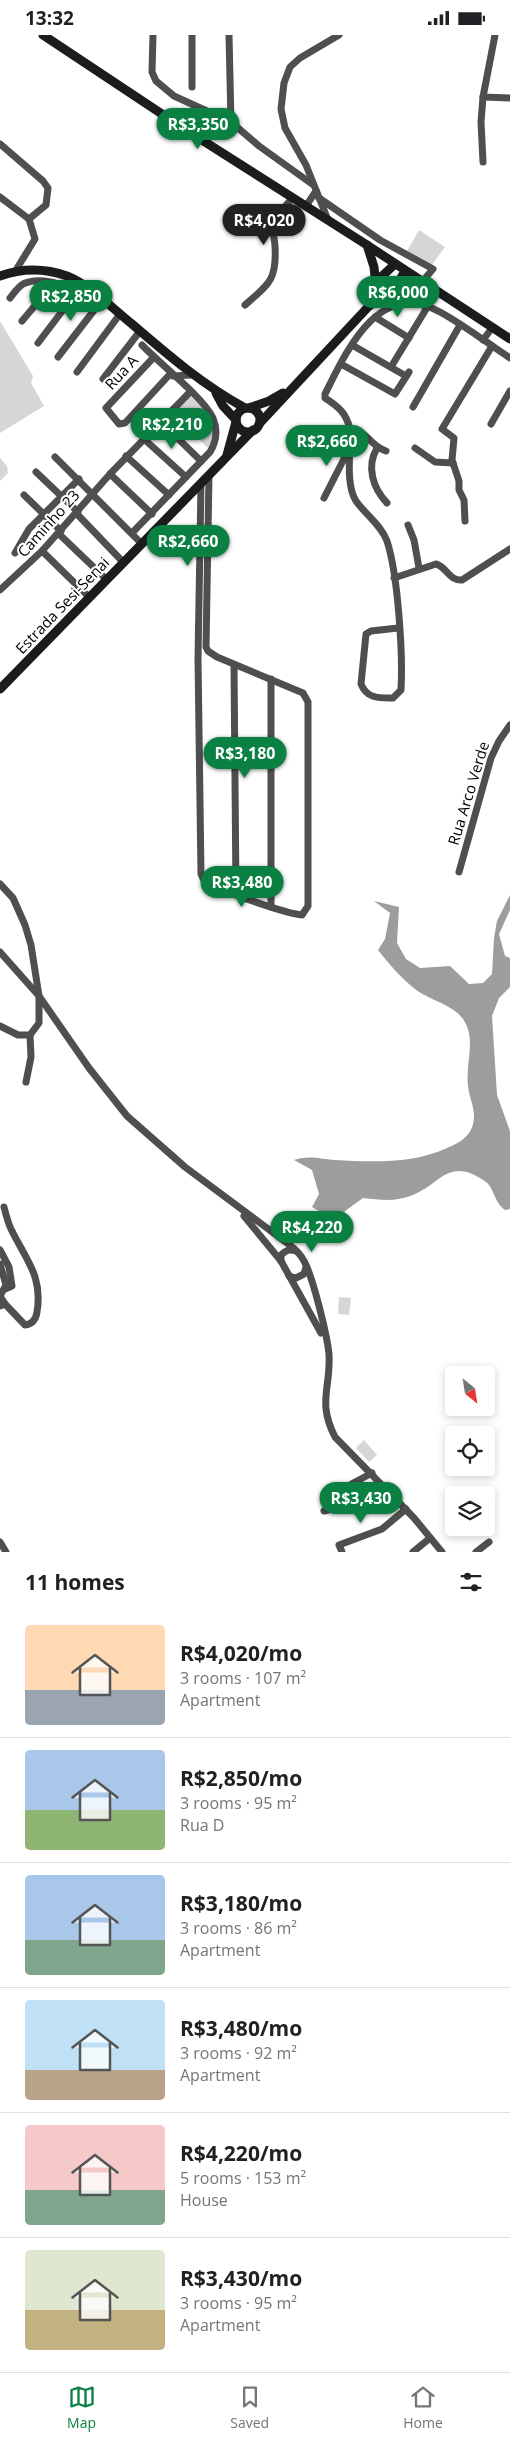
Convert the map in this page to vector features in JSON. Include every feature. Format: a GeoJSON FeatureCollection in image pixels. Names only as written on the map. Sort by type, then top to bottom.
{"type":"FeatureCollection","features":[{"type":"Feature","properties":{"kind":"street"},"geometry":{"type":"LineString","coordinates":[[43,35],[510,339]]}},
{"type":"Feature","properties":{"kind":"street"},"geometry":{"type":"LineString","coordinates":[[153,35],[152,72],[156,81],[174,96],[231,122],[260,147],[380,240],[433,269],[422,282]]}},
{"type":"Feature","properties":{"kind":"street"},"geometry":{"type":"LineString","coordinates":[[192,35],[192,87]]}},
{"type":"Feature","properties":{"kind":"street"},"geometry":{"type":"LineString","coordinates":[[185,129],[202,133],[216,132],[227,127],[231,122],[229,35]]}},
{"type":"Feature","properties":{"kind":"street"},"geometry":{"type":"LineString","coordinates":[[328,220],[306,165],[282,119],[284,83],[288,71],[294,63],[339,35]]}},
{"type":"Feature","properties":{"kind":"street"},"geometry":{"type":"LineString","coordinates":[[483,162],[481,122],[483,97],[495,35]]}},
{"type":"Feature","properties":{"kind":"street"},"geometry":{"type":"LineString","coordinates":[[483,97],[510,98]]}},
{"type":"Feature","properties":{"kind":"street"},"geometry":{"type":"LineString","coordinates":[[0,144],[43,181],[48,188],[46,205],[29,219]]}},
{"type":"Feature","properties":{"kind":"street"},"geometry":{"type":"LineString","coordinates":[[306,205],[316,191]]}},
{"type":"Feature","properties":{"kind":"street"},"geometry":{"type":"LineString","coordinates":[[0,197],[29,219],[35,239],[16,270]]}},
{"type":"Feature","properties":{"kind":"street"},"geometry":{"type":"LineString","coordinates":[[245,305],[268,285],[274,276],[276,266],[273,227],[275,220],[293,197]]}},
{"type":"Feature","properties":{"kind":"street"},"geometry":{"type":"LineString","coordinates":[[367,245],[380,293],[436,291]]}},
{"type":"Feature","properties":{"kind":"street","name":"Estrada Sesi-Senai"},"geometry":{"type":"LineString","coordinates":[[380,293],[380,278],[395,264]]}},
{"type":"Feature","properties":{"kind":"street"},"geometry":{"type":"LineString","coordinates":[[0,276],[16,270],[45,271],[68,277],[79,288]]}},
{"type":"Feature","properties":{"kind":"street","name":"Estrada Sesi-Senai"},"geometry":{"type":"LineString","coordinates":[[0,689],[210,475],[380,293],[395,288],[406,271]]}},
{"type":"Feature","properties":{"kind":"street"},"geometry":{"type":"LineString","coordinates":[[10,298],[26,283],[54,283],[79,288],[102,300],[191,375],[216,392],[258,413],[256,427],[242,430],[223,405],[216,392]]}},
{"type":"Feature","properties":{"kind":"street"},"geometry":{"type":"LineString","coordinates":[[22,321],[54,283]]}},
{"type":"Feature","properties":{"kind":"street"},"geometry":{"type":"LineString","coordinates":[[38,343],[79,288]]}},
{"type":"Feature","properties":{"kind":"street"},"geometry":{"type":"LineString","coordinates":[[58,357],[102,300]]}},
{"type":"Feature","properties":{"kind":"street"},"geometry":{"type":"LineString","coordinates":[[398,628],[371,631],[366,635],[361,680],[363,688],[368,694],[378,698],[393,698],[401,688],[398,628],[394,578],[386,538],[354,496],[351,485],[350,429],[342,410],[324,397],[352,345],[375,317],[389,306],[401,302],[428,307],[460,325],[510,358]]}},
{"type":"Feature","properties":{"kind":"street"},"geometry":{"type":"LineString","coordinates":[[391,367],[428,307]]}},
{"type":"Feature","properties":{"kind":"street"},"geometry":{"type":"LineString","coordinates":[[77,372],[120,314]]}},
{"type":"Feature","properties":{"kind":"street"},"geometry":{"type":"LineString","coordinates":[[375,317],[409,338]]}},
{"type":"Feature","properties":{"kind":"street"},"geometry":{"type":"LineString","coordinates":[[413,407],[460,325]]}},
{"type":"Feature","properties":{"kind":"street"},"geometry":{"type":"LineString","coordinates":[[484,340],[492,328]]}},
{"type":"Feature","properties":{"kind":"street"},"geometry":{"type":"LineString","coordinates":[[103,379],[140,331]]}},
{"type":"Feature","properties":{"kind":"street"},"geometry":{"type":"LineString","coordinates":[[132,533],[152,514],[214,446],[216,431],[212,417],[190,392],[142,345]]}},
{"type":"Feature","properties":{"kind":"street"},"geometry":{"type":"LineString","coordinates":[[341,364],[395,394],[407,374],[352,345]]}},
{"type":"Feature","properties":{"kind":"street"},"geometry":{"type":"LineString","coordinates":[[465,521],[464,500],[459,490],[459,481],[453,463],[454,438],[442,429],[492,346]]}},
{"type":"Feature","properties":{"kind":"street","name":"Rua A"},"geometry":{"type":"LineString","coordinates":[[154,357],[106,409],[116,422],[119,424],[125,423],[172,374]]}},
{"type":"Feature","properties":{"kind":"street"},"geometry":{"type":"LineString","coordinates":[[172,374],[191,375]]}},
{"type":"Feature","properties":{"kind":"street","name":"Estrada Sesi-Senai"},"geometry":{"type":"LineString","coordinates":[[247,408],[269,401],[292,387]]}},
{"type":"Feature","properties":{"kind":"street"},"geometry":{"type":"LineString","coordinates":[[491,424],[510,391]]}},
{"type":"Feature","properties":{"kind":"street","name":"Caminho 23"},"geometry":{"type":"LineString","coordinates":[[0,591],[60,533],[126,456],[190,392]]}},
{"type":"Feature","properties":{"kind":"street"},"geometry":{"type":"LineString","coordinates":[[236,421],[240,411],[247,408]]}},
{"type":"Feature","properties":{"kind":"street"},"geometry":{"type":"LineString","coordinates":[[160,421],[201,461]]}},
{"type":"Feature","properties":{"kind":"street","name":"Estrada Sesi-Senai"},"geometry":{"type":"LineString","coordinates":[[227,455],[236,421]]}},
{"type":"Feature","properties":{"kind":"street"},"geometry":{"type":"LineString","coordinates":[[350,429],[365,434],[377,448],[386,451]]}},
{"type":"Feature","properties":{"kind":"street"},"geometry":{"type":"LineString","coordinates":[[144,439],[186,477]]}},
{"type":"Feature","properties":{"kind":"street"},"geometry":{"type":"LineString","coordinates":[[324,498],[350,447]]}},
{"type":"Feature","properties":{"kind":"street"},"geometry":{"type":"LineString","coordinates":[[377,448],[372,463],[373,483],[387,503]]}},
{"type":"Feature","properties":{"kind":"street"},"geometry":{"type":"LineString","coordinates":[[415,448],[435,462],[453,463]]}},
{"type":"Feature","properties":{"kind":"street"},"geometry":{"type":"LineString","coordinates":[[126,456],[169,495]]}},
{"type":"Feature","properties":{"kind":"street"},"geometry":{"type":"LineString","coordinates":[[55,457],[142,543]]}},
{"type":"Feature","properties":{"kind":"street"},"geometry":{"type":"LineString","coordinates":[[36,472],[123,562]]}},
{"type":"Feature","properties":{"kind":"street"},"geometry":{"type":"LineString","coordinates":[[110,474],[152,514]]}},
{"type":"Feature","properties":{"kind":"street"},"geometry":{"type":"LineString","coordinates":[[208,651],[205,642],[210,475]]}},
{"type":"Feature","properties":{"kind":"street"},"geometry":{"type":"LineString","coordinates":[[16,553],[30,529],[79,479]]}},
{"type":"Feature","properties":{"kind":"street"},"geometry":{"type":"LineString","coordinates":[[199,651],[208,651],[234,665],[305,694],[308,702],[308,909],[305,913],[298,915],[236,894],[205,881],[201,874],[199,651],[201,483]]}},
{"type":"Feature","properties":{"kind":"street"},"geometry":{"type":"LineString","coordinates":[[24,495],[45,514],[60,533],[106,579]]}},
{"type":"Feature","properties":{"kind":"street"},"geometry":{"type":"LineString","coordinates":[[188,497],[200,501]]}},
{"type":"Feature","properties":{"kind":"street"},"geometry":{"type":"LineString","coordinates":[[408,525],[414,539],[419,568]]}},
{"type":"Feature","properties":{"kind":"street"},"geometry":{"type":"LineString","coordinates":[[394,578],[419,568],[440,565],[452,578],[462,580],[510,549]]}},
{"type":"Feature","properties":{"kind":"street"},"geometry":{"type":"LineString","coordinates":[[42,551],[89,597]]}},
{"type":"Feature","properties":{"kind":"street"},"geometry":{"type":"LineString","coordinates":[[234,665],[236,894]]}},
{"type":"Feature","properties":{"kind":"street"},"geometry":{"type":"LineString","coordinates":[[270,679],[271,907]]}},
{"type":"Feature","properties":{"kind":"street","name":"Rua Arco Verde"},"geometry":{"type":"LineString","coordinates":[[458,872],[491,758],[499,741],[510,725]]}},
{"type":"Feature","properties":{"kind":"street"},"geometry":{"type":"LineString","coordinates":[[0,884],[13,898],[25,925],[31,945],[38,996],[39,1023],[30,1035],[31,1057],[26,1082]]}},
{"type":"Feature","properties":{"kind":"street"},"geometry":{"type":"LineString","coordinates":[[0,952],[38,996],[89,1068],[127,1116],[235,1206],[296,1251],[306,1267],[329,1354],[325,1405],[327,1417],[335,1437],[406,1509],[442,1552]]}},
{"type":"Feature","properties":{"kind":"street"},"geometry":{"type":"LineString","coordinates":[[0,1026],[18,1035],[30,1035]]}},
{"type":"Feature","properties":{"kind":"street"},"geometry":{"type":"LineString","coordinates":[[235,1206],[281,1261],[326,1342]]}},
{"type":"Feature","properties":{"kind":"street"},"geometry":{"type":"LineString","coordinates":[[0,1250],[12,1277],[12,1286],[6,1289],[0,1296],[2,1305],[25,1325],[32,1323],[35,1319],[39,1301],[38,1283],[10,1228],[4,1207]]}},
{"type":"Feature","properties":{"kind":"street"},"geometry":{"type":"LineString","coordinates":[[281,1261],[281,1255],[284,1252],[288,1250],[296,1251]]}},
{"type":"Feature","properties":{"kind":"street"},"geometry":{"type":"LineString","coordinates":[[0,1264],[5,1277],[6,1289]]}},
{"type":"Feature","properties":{"kind":"street"},"geometry":{"type":"LineString","coordinates":[[288,1275],[296,1279],[300,1277],[306,1267]]}},
{"type":"Feature","properties":{"kind":"street"},"geometry":{"type":"LineString","coordinates":[[331,1495],[372,1473]]}},
{"type":"Feature","properties":{"kind":"street"},"geometry":{"type":"LineString","coordinates":[[324,1511],[366,1499],[385,1487]]}},
{"type":"Feature","properties":{"kind":"street"},"geometry":{"type":"LineString","coordinates":[[342,1552],[339,1545],[382,1529],[406,1509]]}},
{"type":"Feature","properties":{"kind":"street"},"geometry":{"type":"LineString","coordinates":[[413,1552],[430,1538]]}},
{"type":"Feature","properties":{"kind":"street"},"geometry":{"type":"LineString","coordinates":[[0,1542],[6,1552]]}},
{"type":"Feature","properties":{"kind":"street"},"geometry":{"type":"LineString","coordinates":[[476,1552],[489,1542]]}},
{"type":"Feature","properties":{"kind":"shaded area"},"geometry":{"type":"Polygon","coordinates":[[[419,230],[445,247],[431,266],[407,251],[419,230]]]}},
{"type":"Feature","properties":{"kind":"shaded area"},"geometry":{"type":"Polygon","coordinates":[[[0,321],[33,376],[31,383],[44,406],[0,433],[0,321]]]}},
{"type":"Feature","properties":{"kind":"shaded area"},"geometry":{"type":"Polygon","coordinates":[[[190,395],[203,407],[211,418],[213,431],[208,448],[172,414],[190,395]]]}},
{"type":"Feature","properties":{"kind":"shaded area"},"geometry":{"type":"Polygon","coordinates":[[[0,458],[7,466],[8,473],[0,481],[0,458]]]}},
{"type":"Feature","properties":{"kind":"shaded area"},"geometry":{"type":"Polygon","coordinates":[[[510,895],[510,910],[499,934],[505,956],[510,958],[510,987],[499,998],[492,1016],[497,1095],[510,1131],[510,1209],[505,1210],[501,1207],[486,1182],[463,1171],[454,1172],[446,1174],[423,1190],[401,1199],[363,1198],[345,1211],[340,1227],[333,1234],[327,1216],[312,1207],[319,1194],[312,1170],[294,1160],[310,1158],[392,1161],[420,1157],[458,1143],[466,1137],[472,1128],[473,1122],[474,1112],[467,1077],[470,1043],[467,1027],[463,1019],[453,1010],[410,985],[395,971],[378,950],[385,939],[390,913],[374,901],[399,907],[397,943],[406,959],[420,968],[450,966],[469,984],[483,983],[492,974],[497,921],[510,895]]]}},
{"type":"Feature","properties":{"kind":"shaded area"},"geometry":{"type":"Polygon","coordinates":[[[339,1297],[351,1298],[349,1315],[338,1314],[339,1297]]]}},
{"type":"Feature","properties":{"kind":"shaded area"},"geometry":{"type":"Polygon","coordinates":[[[364,1440],[377,1455],[369,1462],[356,1448],[364,1440]]]}}]}
